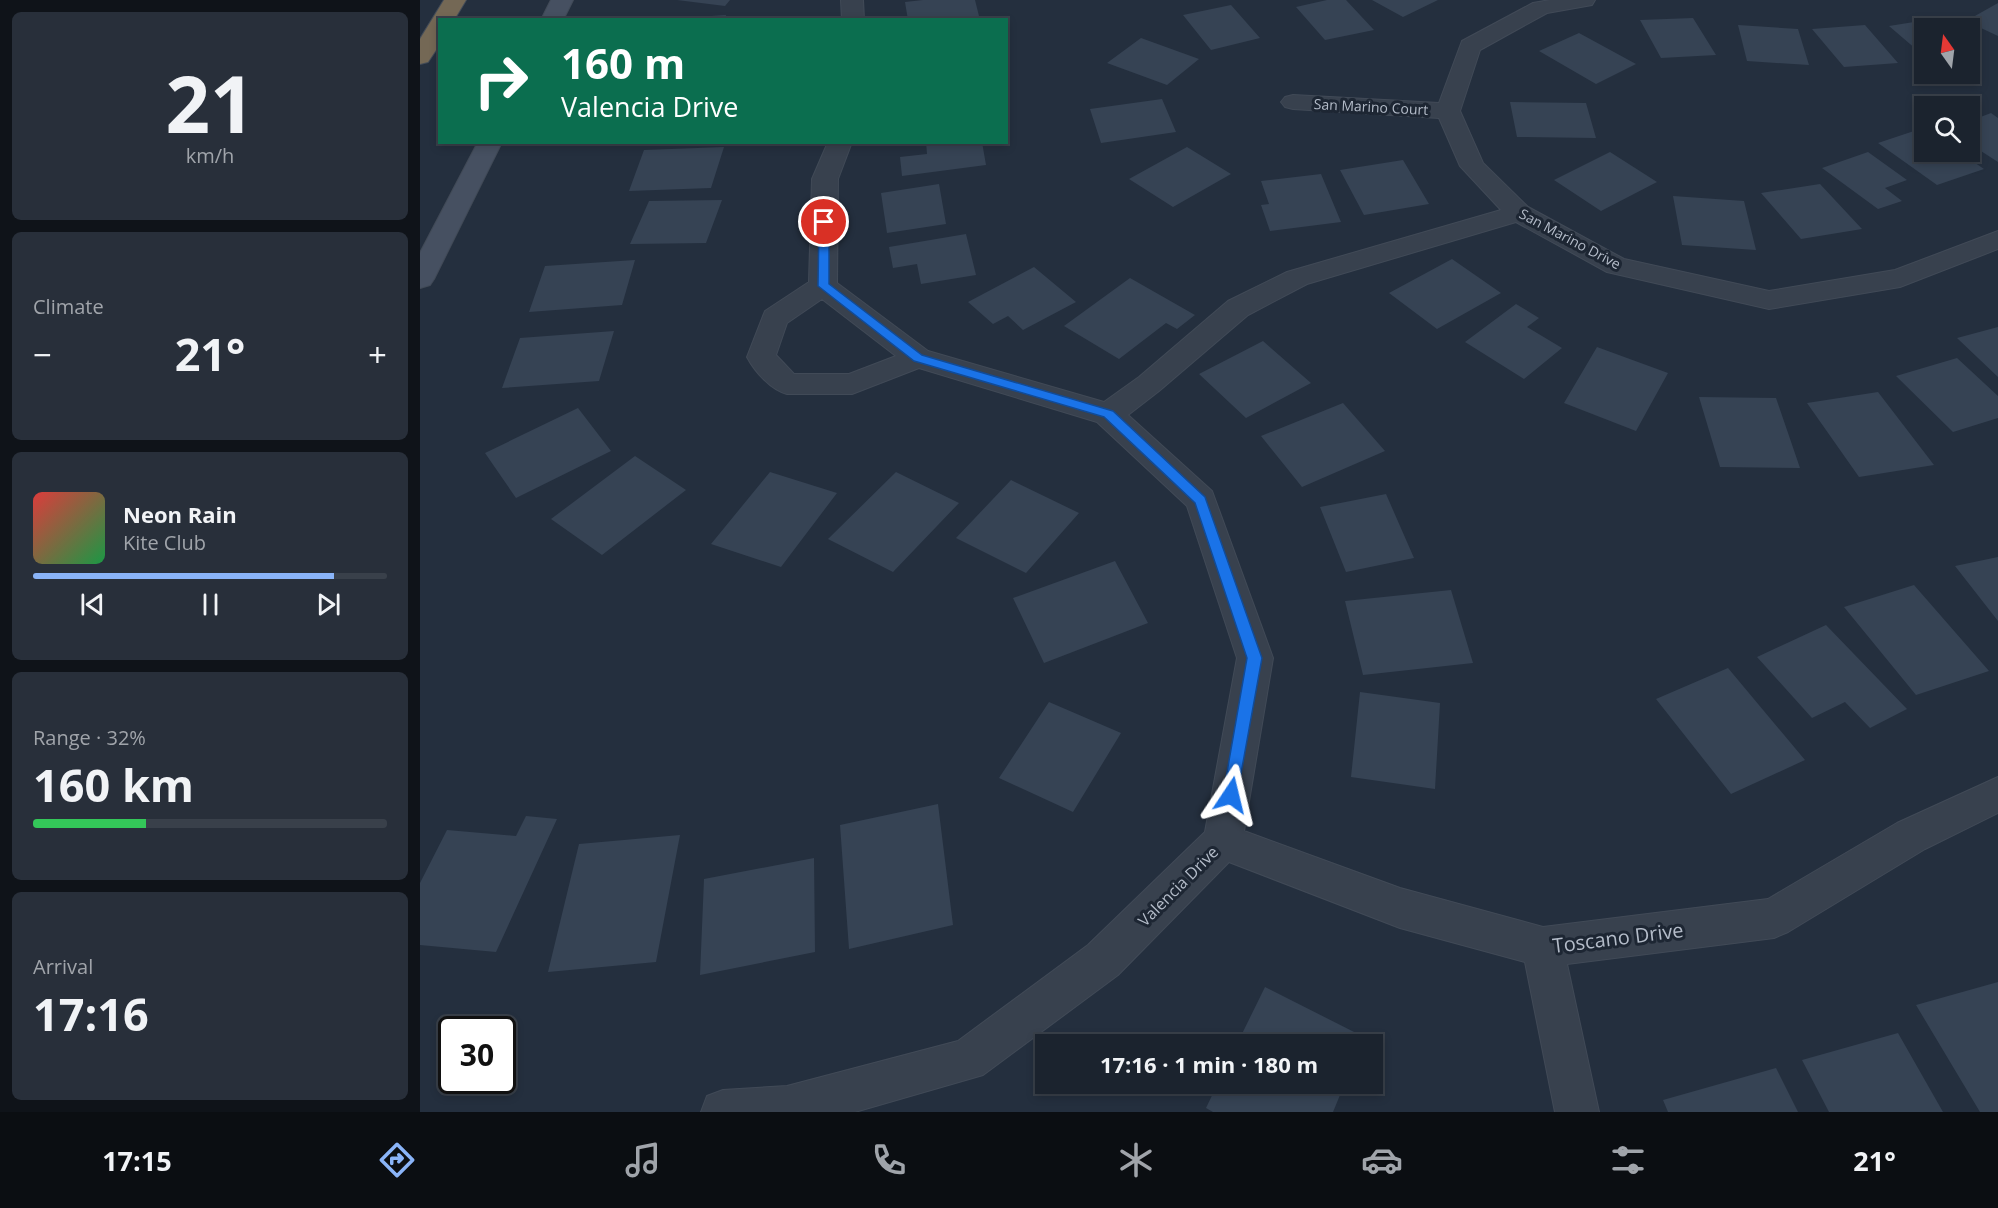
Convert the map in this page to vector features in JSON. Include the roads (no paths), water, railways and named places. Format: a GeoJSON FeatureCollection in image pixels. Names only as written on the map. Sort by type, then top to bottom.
{"type":"FeatureCollection","features":[{"type":"Feature","properties":{"kind":"highway"},"geometry":{"type":"LineString","coordinates":[[444,18],[455,0]]}},
{"type":"Feature","properties":{"kind":"highway"},"geometry":{"type":"LineString","coordinates":[[420,57],[438,28]]}},
{"type":"Feature","properties":{"kind":"main road"},"geometry":{"type":"LineString","coordinates":[[553,18],[562,0]]}},
{"type":"Feature","properties":{"kind":"main road"},"geometry":{"type":"LineString","coordinates":[[420,279],[489,144]]}},
{"type":"Feature","properties":{"kind":"street"},"geometry":{"type":"LineString","coordinates":[[852,0],[853,18]]}},
{"type":"Feature","properties":{"kind":"street"},"geometry":{"type":"LineString","coordinates":[[1448,111],[1470,46],[1541,8],[1584,0]]}},
{"type":"Feature","properties":{"kind":"street","name":"San Marino Court"},"geometry":{"type":"LineString","coordinates":[[1293,102],[1448,111]]}},
{"type":"Feature","properties":{"kind":"street","name":"San Marino Drive"},"geometry":{"type":"LineString","coordinates":[[1448,111],[1472,166],[1518,213],[1616,267],[1769,300],[1900,278],[1998,239]]}},
{"type":"Feature","properties":{"kind":"street"},"geometry":{"type":"LineString","coordinates":[[839,144],[825,179],[823,286],[775,318],[761,357],[787,384],[852,384],[918,358]]}},
{"type":"Feature","properties":{"kind":"street"},"geometry":{"type":"LineString","coordinates":[[1108,414],[1149,384],[1238,308],[1297,278],[1518,213]]}},
{"type":"Feature","properties":{"kind":"street","name":"Valencia Drive"},"geometry":{"type":"LineString","coordinates":[[723,1112],[787,1108],[968,1060],[1103,960],[1222,841],[1255,658],[1201,500],[1108,414],[918,358],[823,286]]}},
{"type":"Feature","properties":{"kind":"street","name":"Toscano Drive"},"geometry":{"type":"LineString","coordinates":[[1222,841],[1400,908],[1543,947],[1774,918],[1911,836],[1998,794]]}},
{"type":"Feature","properties":{"kind":"street"},"geometry":{"type":"LineString","coordinates":[[1543,947],[1577,1112]]}}]}
